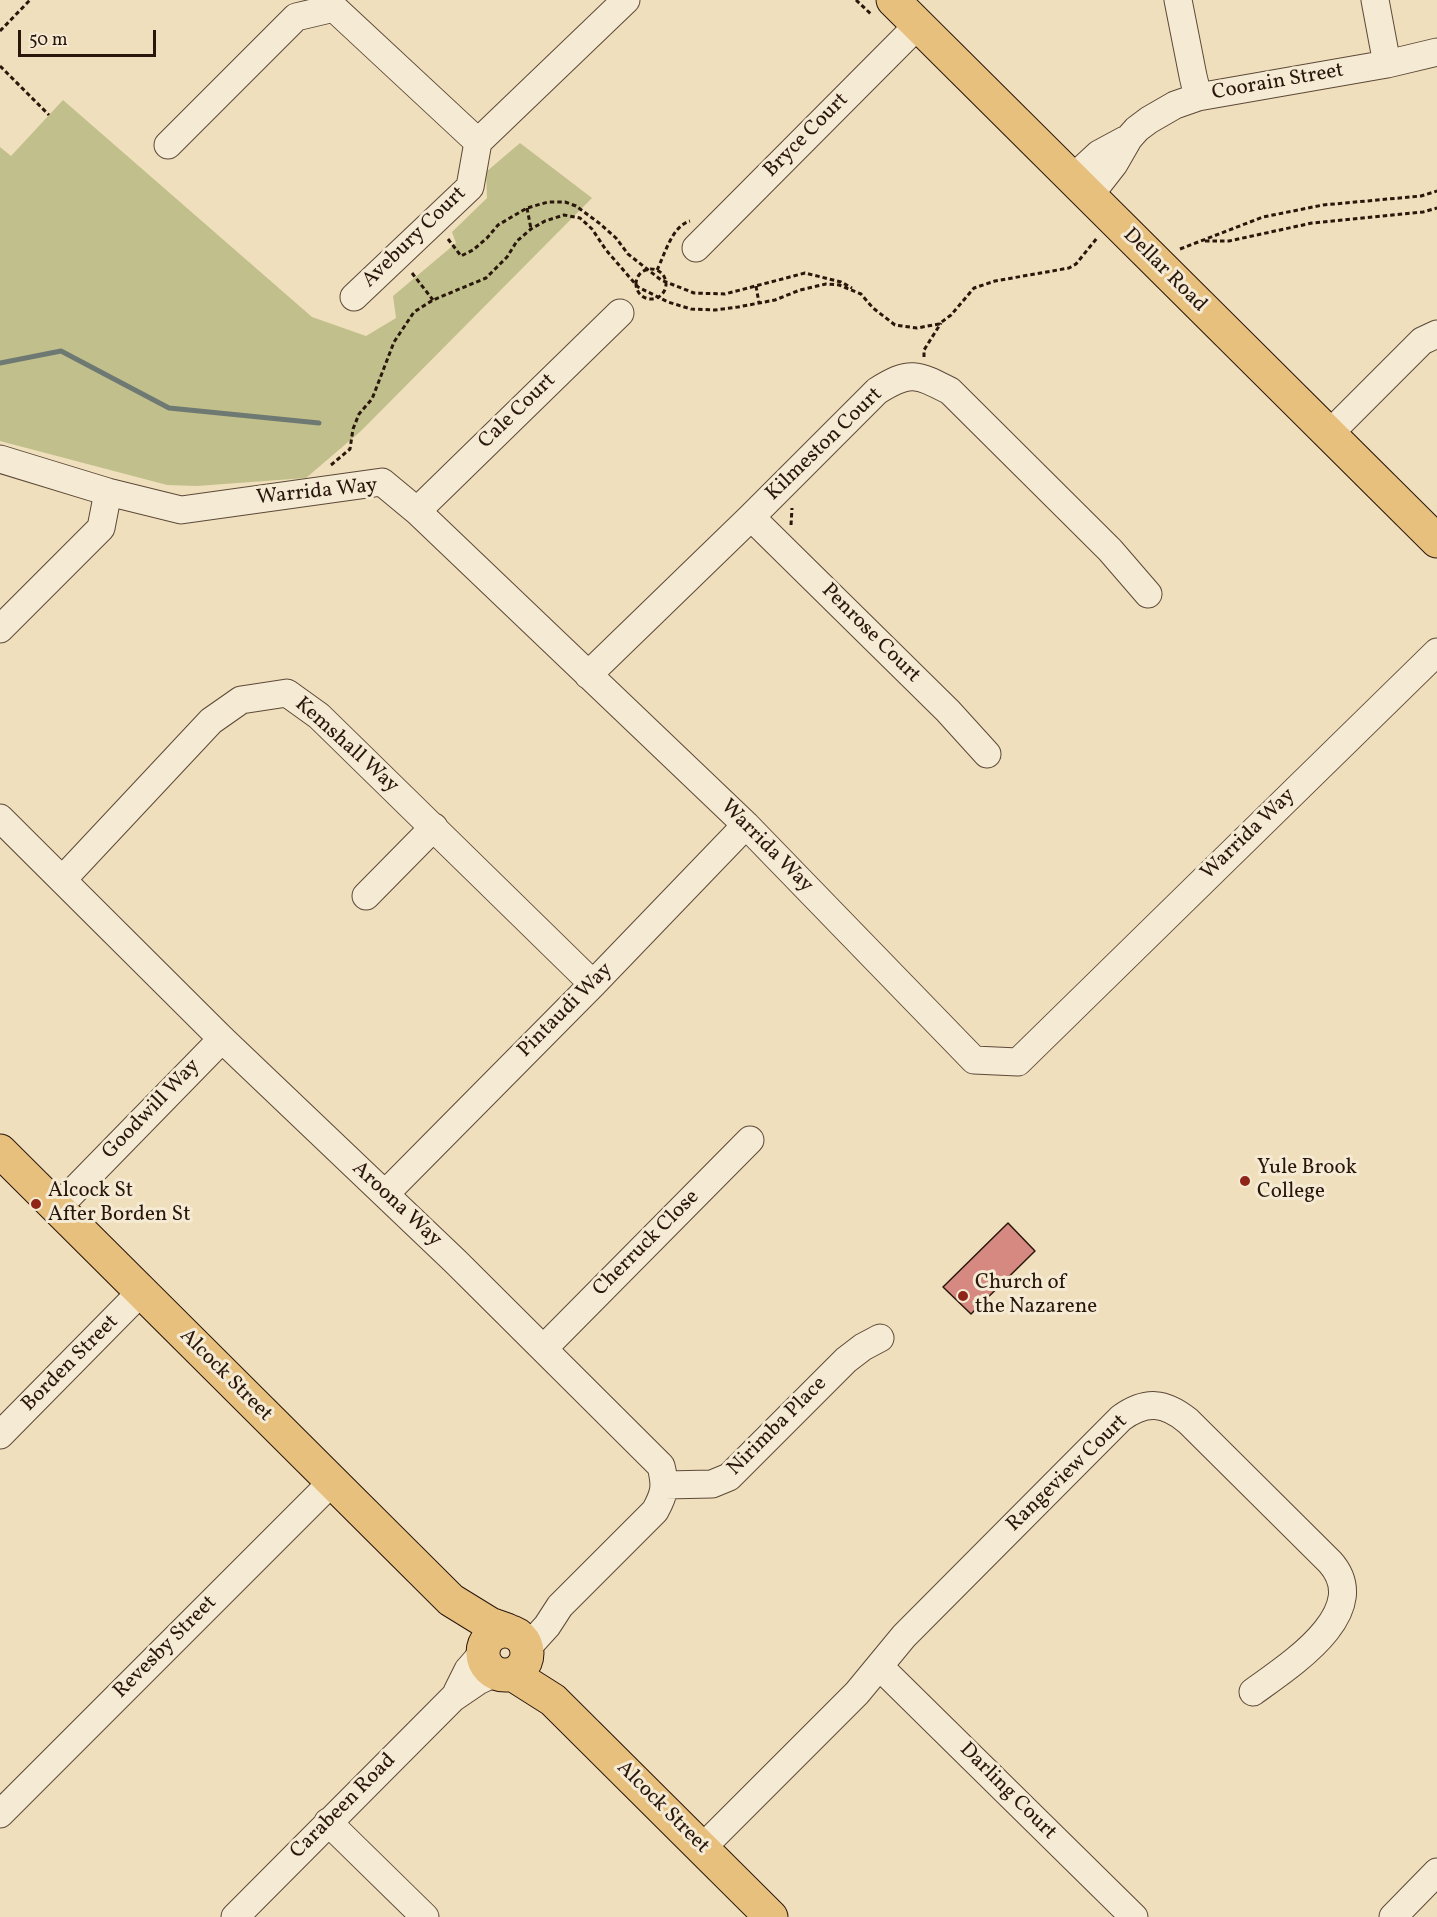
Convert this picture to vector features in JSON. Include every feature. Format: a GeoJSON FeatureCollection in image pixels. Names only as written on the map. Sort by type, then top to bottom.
{"type":"FeatureCollection","features":[{"type":"Feature","properties":{"kind":"main road","name":"Dellar Road"},"geometry":{"type":"LineString","coordinates":[[892,0],[1437,541]]}},
{"type":"Feature","properties":{"kind":"main road","name":"Alcock Street"},"geometry":{"type":"LineString","coordinates":[[0,1151],[451,1600],[506,1652],[540,1670],[553,1700],[771,1917]]}},
{"type":"Feature","properties":{"kind":"street"},"geometry":{"type":"LineString","coordinates":[[168,145],[296,17],[335,4],[478,142],[626,0]]}},
{"type":"Feature","properties":{"kind":"street"},"geometry":{"type":"LineString","coordinates":[[1178,0],[1198,97]]}},
{"type":"Feature","properties":{"kind":"street"},"geometry":{"type":"LineString","coordinates":[[1375,0],[1387,64]]}},
{"type":"Feature","properties":{"kind":"street","name":"Bryce Court"},"geometry":{"type":"LineString","coordinates":[[696,248],[918,25]]}},
{"type":"Feature","properties":{"kind":"street","name":"Coorain Street"},"geometry":{"type":"LineString","coordinates":[[1081,187],[1114,164],[1128,138],[1149,120],[1175,105],[1198,97],[1387,64],[1437,52]]}},
{"type":"Feature","properties":{"kind":"street","name":"Avebury Court"},"geometry":{"type":"LineString","coordinates":[[354,297],[470,187],[478,142]]}},
{"type":"Feature","properties":{"kind":"street","name":"Cale Court"},"geometry":{"type":"LineString","coordinates":[[417,511],[620,313]]}},
{"type":"Feature","properties":{"kind":"street"},"geometry":{"type":"LineString","coordinates":[[1329,434],[1422,341],[1437,334]]}},
{"type":"Feature","properties":{"kind":"street","name":"Kilmeston Court"},"geometry":{"type":"LineString","coordinates":[[588,675],[877,391],[904,377],[925,378]]}},
{"type":"Feature","properties":{"kind":"street"},"geometry":{"type":"LineString","coordinates":[[925,378],[950,391],[1110,550],[1148,594]]}},
{"type":"Feature","properties":{"kind":"street","name":"Warrida Way"},"geometry":{"type":"LineString","coordinates":[[0,459],[108,492],[181,510],[382,482],[417,511],[746,825],[974,1060],[1018,1062],[1435,652]]}},
{"type":"Feature","properties":{"kind":"street"},"geometry":{"type":"LineString","coordinates":[[0,629],[101,528],[108,492]]}},
{"type":"Feature","properties":{"kind":"street","name":"Penrose Court"},"geometry":{"type":"LineString","coordinates":[[751,517],[948,711],[987,754]]}},
{"type":"Feature","properties":{"kind":"street","name":"Kemshall Way"},"geometry":{"type":"LineString","coordinates":[[63,879],[211,721],[241,700],[287,693],[319,716],[593,984]]}},
{"type":"Feature","properties":{"kind":"street","name":"Aroona Way"},"geometry":{"type":"LineString","coordinates":[[0,818],[222,1039],[385,1194],[661,1466],[665,1485]]}},
{"type":"Feature","properties":{"kind":"street","name":"Pintaudi Way"},"geometry":{"type":"LineString","coordinates":[[385,1194],[593,984],[746,825]]}},
{"type":"Feature","properties":{"kind":"street"},"geometry":{"type":"LineString","coordinates":[[366,896],[434,827]]}},
{"type":"Feature","properties":{"kind":"street","name":"Goodwill Way"},"geometry":{"type":"LineString","coordinates":[[57,1208],[222,1039]]}},
{"type":"Feature","properties":{"kind":"street","name":"Cherruck Close"},"geometry":{"type":"LineString","coordinates":[[543,1348],[750,1140]]}},
{"type":"Feature","properties":{"kind":"street","name":"Borden Street"},"geometry":{"type":"LineString","coordinates":[[0,1435],[141,1292]]}},
{"type":"Feature","properties":{"kind":"street","name":"Nirimba Place"},"geometry":{"type":"LineString","coordinates":[[665,1485],[712,1484],[729,1477],[846,1360],[880,1338]]}},
{"type":"Feature","properties":{"kind":"street","name":"Rangeview Court"},"geometry":{"type":"LineString","coordinates":[[702,1848],[857,1693],[904,1636],[1121,1418],[1137,1408],[1156,1405],[1170,1409],[1188,1421],[1330,1562],[1337,1572],[1340,1580],[1341,1603],[1334,1622],[1294,1662],[1253,1692]]}},
{"type":"Feature","properties":{"kind":"street","name":"Revesby Street"},"geometry":{"type":"LineString","coordinates":[[0,1814],[332,1482]]}},
{"type":"Feature","properties":{"kind":"street"},"geometry":{"type":"LineString","coordinates":[[506,1652],[560,1606],[655,1511],[662,1499],[665,1485]]}},
{"type":"Feature","properties":{"kind":"street","name":"Carabeen Road"},"geometry":{"type":"LineString","coordinates":[[235,1917],[453,1698],[468,1670],[506,1652]]}},
{"type":"Feature","properties":{"kind":"street","name":"Darling Court"},"geometry":{"type":"LineString","coordinates":[[880,1667],[1134,1917]]}},
{"type":"Feature","properties":{"kind":"street"},"geometry":{"type":"LineString","coordinates":[[328,1822],[425,1917]]}},
{"type":"Feature","properties":{"kind":"street"},"geometry":{"type":"LineString","coordinates":[[1393,1917],[1437,1872]]}},
{"type":"Feature","properties":{"kind":"path"},"geometry":{"type":"LineString","coordinates":[[0,31],[30,0]]}},
{"type":"Feature","properties":{"kind":"path"},"geometry":{"type":"LineString","coordinates":[[0,66],[49,115]]}},
{"type":"Feature","properties":{"kind":"path"},"geometry":{"type":"LineString","coordinates":[[1174,251],[1263,217],[1323,205],[1420,196],[1437,191]]}},
{"type":"Feature","properties":{"kind":"path"},"geometry":{"type":"LineString","coordinates":[[448,231],[448,240],[461,256],[473,250],[498,225],[526,208],[548,202],[565,202],[576,206],[616,238],[628,254],[647,269],[666,282],[694,293],[725,294],[806,273],[841,282],[861,294]]}},
{"type":"Feature","properties":{"kind":"path"},"geometry":{"type":"LineString","coordinates":[[526,208],[531,229]]}},
{"type":"Feature","properties":{"kind":"path"},"geometry":{"type":"LineString","coordinates":[[1202,240],[1229,241],[1312,223],[1423,212],[1437,208]]}},
{"type":"Feature","properties":{"kind":"path"},"geometry":{"type":"LineString","coordinates":[[398,256],[433,300]]}},
{"type":"Feature","properties":{"kind":"path"},"geometry":{"type":"LineString","coordinates":[[647,269],[638,277],[636,287],[641,295],[650,299],[658,297],[664,292],[666,282]]}},
{"type":"Feature","properties":{"kind":"path"},"geometry":{"type":"LineString","coordinates":[[756,286],[759,303]]}},
{"type":"Feature","properties":{"kind":"path"},"geometry":{"type":"LineString","coordinates":[[925,378],[924,350],[942,322]]}},
{"type":"Feature","properties":{"kind":"shaded area"},"geometry":{"type":"Polygon","coordinates":[[[63,100],[312,317],[366,336],[396,318],[393,296],[456,243],[452,232],[487,198],[486,172],[520,143],[592,198],[361,431],[306,478],[197,486],[167,485],[0,441],[0,147],[11,156],[63,100]]]}},
{"type":"Feature","properties":{"kind":"building"},"geometry":{"type":"Polygon","coordinates":[[[1008,1223],[1035,1251],[971,1314],[943,1287],[1008,1223]]]}},
{"type":"Feature","properties":{"kind":"waterway"},"geometry":{"type":"LineString","coordinates":[[0,363],[61,351],[169,408],[319,423]]}},
{"type":"Feature","properties":{"kind":"place","name":"Yule Brook College"},"geometry":{"type":"Point","coordinates":[1245,1181]}},
{"type":"Feature","properties":{"kind":"place","name":"Alcock St After Borden St"},"geometry":{"type":"Point","coordinates":[36,1204]}},
{"type":"Feature","properties":{"kind":"place","name":"Church of the Nazarene"},"geometry":{"type":"Point","coordinates":[963,1296]}}]}
